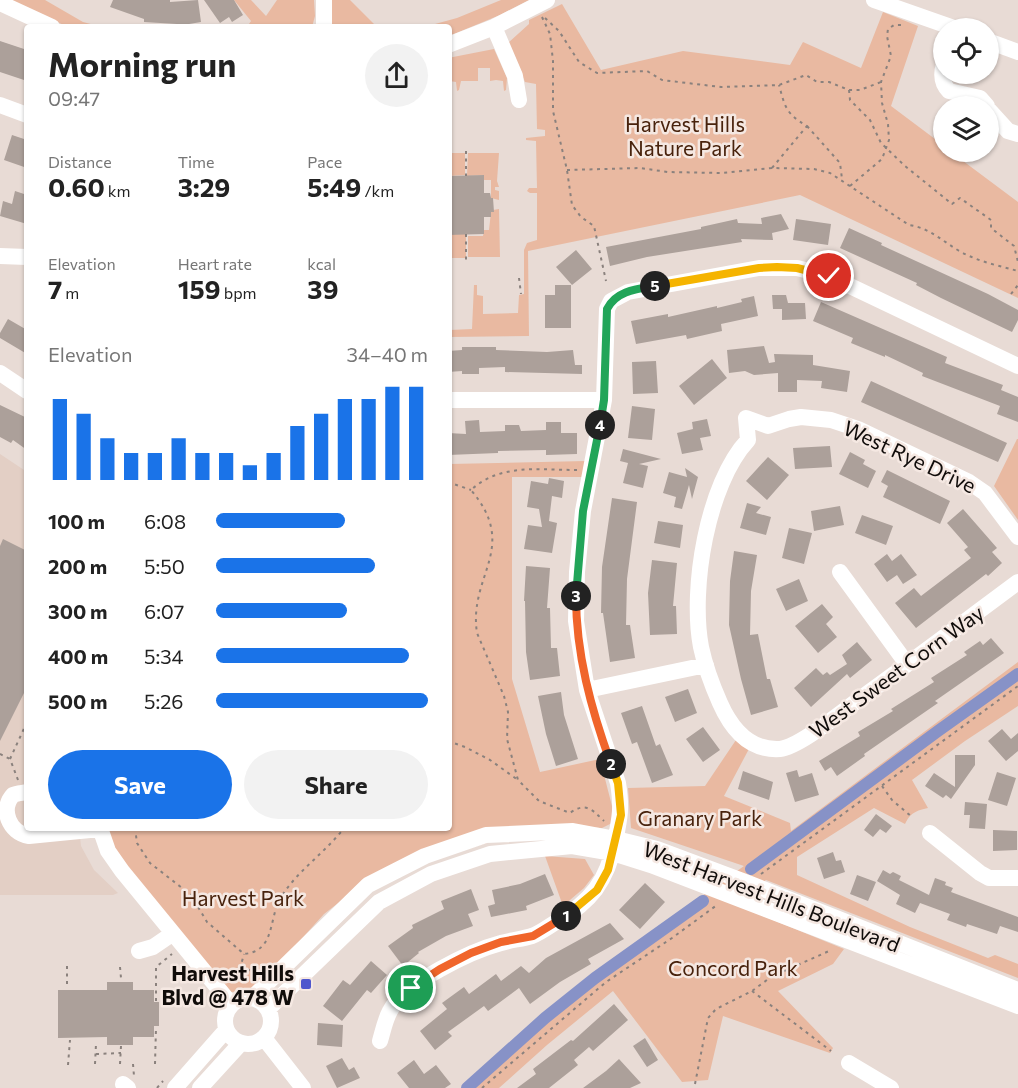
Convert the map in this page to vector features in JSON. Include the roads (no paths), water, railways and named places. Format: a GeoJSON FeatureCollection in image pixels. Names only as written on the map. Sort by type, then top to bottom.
{"type":"FeatureCollection","features":[{"type":"Feature","properties":{"kind":"street"},"geometry":{"type":"LineString","coordinates":[[324,0],[324,24]]}},
{"type":"Feature","properties":{"kind":"street"},"geometry":{"type":"LineString","coordinates":[[452,43],[494,27],[547,0]]}},
{"type":"Feature","properties":{"kind":"street"},"geometry":{"type":"LineString","coordinates":[[874,0],[933,21]]}},
{"type":"Feature","properties":{"kind":"street"},"geometry":{"type":"LineString","coordinates":[[0,3],[46,24]]}},
{"type":"Feature","properties":{"kind":"street"},"geometry":{"type":"LineString","coordinates":[[494,27],[515,76],[519,100]]}},
{"type":"Feature","properties":{"kind":"street"},"geometry":{"type":"LineString","coordinates":[[999,45],[1018,52]]}},
{"type":"Feature","properties":{"kind":"street"},"geometry":{"type":"LineString","coordinates":[[945,84],[950,91],[971,96]]}},
{"type":"Feature","properties":{"kind":"street"},"geometry":{"type":"LineString","coordinates":[[0,105],[24,114]]}},
{"type":"Feature","properties":{"kind":"street"},"geometry":{"type":"LineString","coordinates":[[999,121],[1008,131],[1018,135]]}},
{"type":"Feature","properties":{"kind":"street"},"geometry":{"type":"LineString","coordinates":[[0,256],[24,256]]}},
{"type":"Feature","properties":{"kind":"street"},"geometry":{"type":"LineString","coordinates":[[380,1041],[390,1010],[411,988],[471,953],[501,942],[533,936],[567,915],[597,890],[608,870],[621,815],[618,783],[587,690],[576,621],[577,572],[583,511],[604,400],[607,309],[611,301],[628,292],[649,287],[759,268],[797,268],[829,276],[1018,366]]}},
{"type":"Feature","properties":{"kind":"street"},"geometry":{"type":"LineString","coordinates":[[0,373],[24,390]]}},
{"type":"Feature","properties":{"kind":"street"},"geometry":{"type":"LineString","coordinates":[[452,400],[604,400]]}},
{"type":"Feature","properties":{"kind":"street","name":"West Rye Drive"},"geometry":{"type":"LineString","coordinates":[[706,665],[701,645],[698,600],[707,527],[721,483],[739,449],[748,440],[746,418],[768,426],[789,419],[811,417],[831,420],[858,429],[969,482],[985,493],[1018,537]]}},
{"type":"Feature","properties":{"kind":"street"},"geometry":{"type":"LineString","coordinates":[[840,572],[907,664]]}},
{"type":"Feature","properties":{"kind":"street","name":"West Sweet Corn Way"},"geometry":{"type":"LineString","coordinates":[[706,665],[721,704],[741,735],[758,746],[769,748],[792,746],[1018,582]]}},
{"type":"Feature","properties":{"kind":"street"},"geometry":{"type":"LineString","coordinates":[[587,690],[706,665]]}},
{"type":"Feature","properties":{"kind":"street"},"geometry":{"type":"LineString","coordinates":[[23,787],[8,800],[2,810],[4,820],[12,830],[29,836],[73,831]]}},
{"type":"Feature","properties":{"kind":"street"},"geometry":{"type":"LineString","coordinates":[[101,831],[108,851],[172,934],[231,1004]]}},
{"type":"Feature","properties":{"kind":"street","name":"West Harvest Hills Boulevard"},"geometry":{"type":"LineString","coordinates":[[252,998],[368,885],[425,856],[486,835],[573,831],[614,846],[651,866],[1018,1006]]}},
{"type":"Feature","properties":{"kind":"street"},"geometry":{"type":"LineString","coordinates":[[930,833],[989,878],[1018,878]]}},
{"type":"Feature","properties":{"kind":"street","name":"West Harvest Hills Boulevard"},"geometry":{"type":"LineString","coordinates":[[268,1009],[379,902],[431,874],[490,854],[572,846],[657,849],[1018,990]]}},
{"type":"Feature","properties":{"kind":"street"},"geometry":{"type":"LineString","coordinates":[[139,951],[153,947],[172,934]]}},
{"type":"Feature","properties":{"kind":"street"},"geometry":{"type":"LineString","coordinates":[[252,998],[268,1009],[270,1027],[264,1038],[253,1044],[241,1043],[230,1036],[226,1030],[224,1017],[231,1004],[237,1000],[252,998]]}},
{"type":"Feature","properties":{"kind":"street"},"geometry":{"type":"LineString","coordinates":[[175,1088],[226,1030]]}},
{"type":"Feature","properties":{"kind":"street"},"geometry":{"type":"LineString","coordinates":[[264,1038],[303,1088]]}},
{"type":"Feature","properties":{"kind":"street"},"geometry":{"type":"LineString","coordinates":[[200,1088],[241,1043]]}},
{"type":"Feature","properties":{"kind":"street"},"geometry":{"type":"LineString","coordinates":[[849,1063],[891,1088]]}},
{"type":"Feature","properties":{"kind":"waterway"},"geometry":{"type":"LineString","coordinates":[[751,869],[1018,674]]}},
{"type":"Feature","properties":{"kind":"waterway"},"geometry":{"type":"LineString","coordinates":[[467,1088],[545,1018],[595,978],[703,901]]}},
{"type":"Feature","properties":{"kind":"place","name":"Harvest Hills Blvd @ 478 W"},"geometry":{"type":"Point","coordinates":[306,984]}},
{"type":"Feature","properties":{"kind":"park label","name":"Harvest Hills Nature Park"},"geometry":{"type":"Point","coordinates":[685,135]}},
{"type":"Feature","properties":{"kind":"park label","name":"Granary Park"},"geometry":{"type":"Point","coordinates":[700,817]}},
{"type":"Feature","properties":{"kind":"park label","name":"Harvest Park"},"geometry":{"type":"Point","coordinates":[243,897]}},
{"type":"Feature","properties":{"kind":"park label","name":"Concord Park"},"geometry":{"type":"Point","coordinates":[733,967]}}]}
